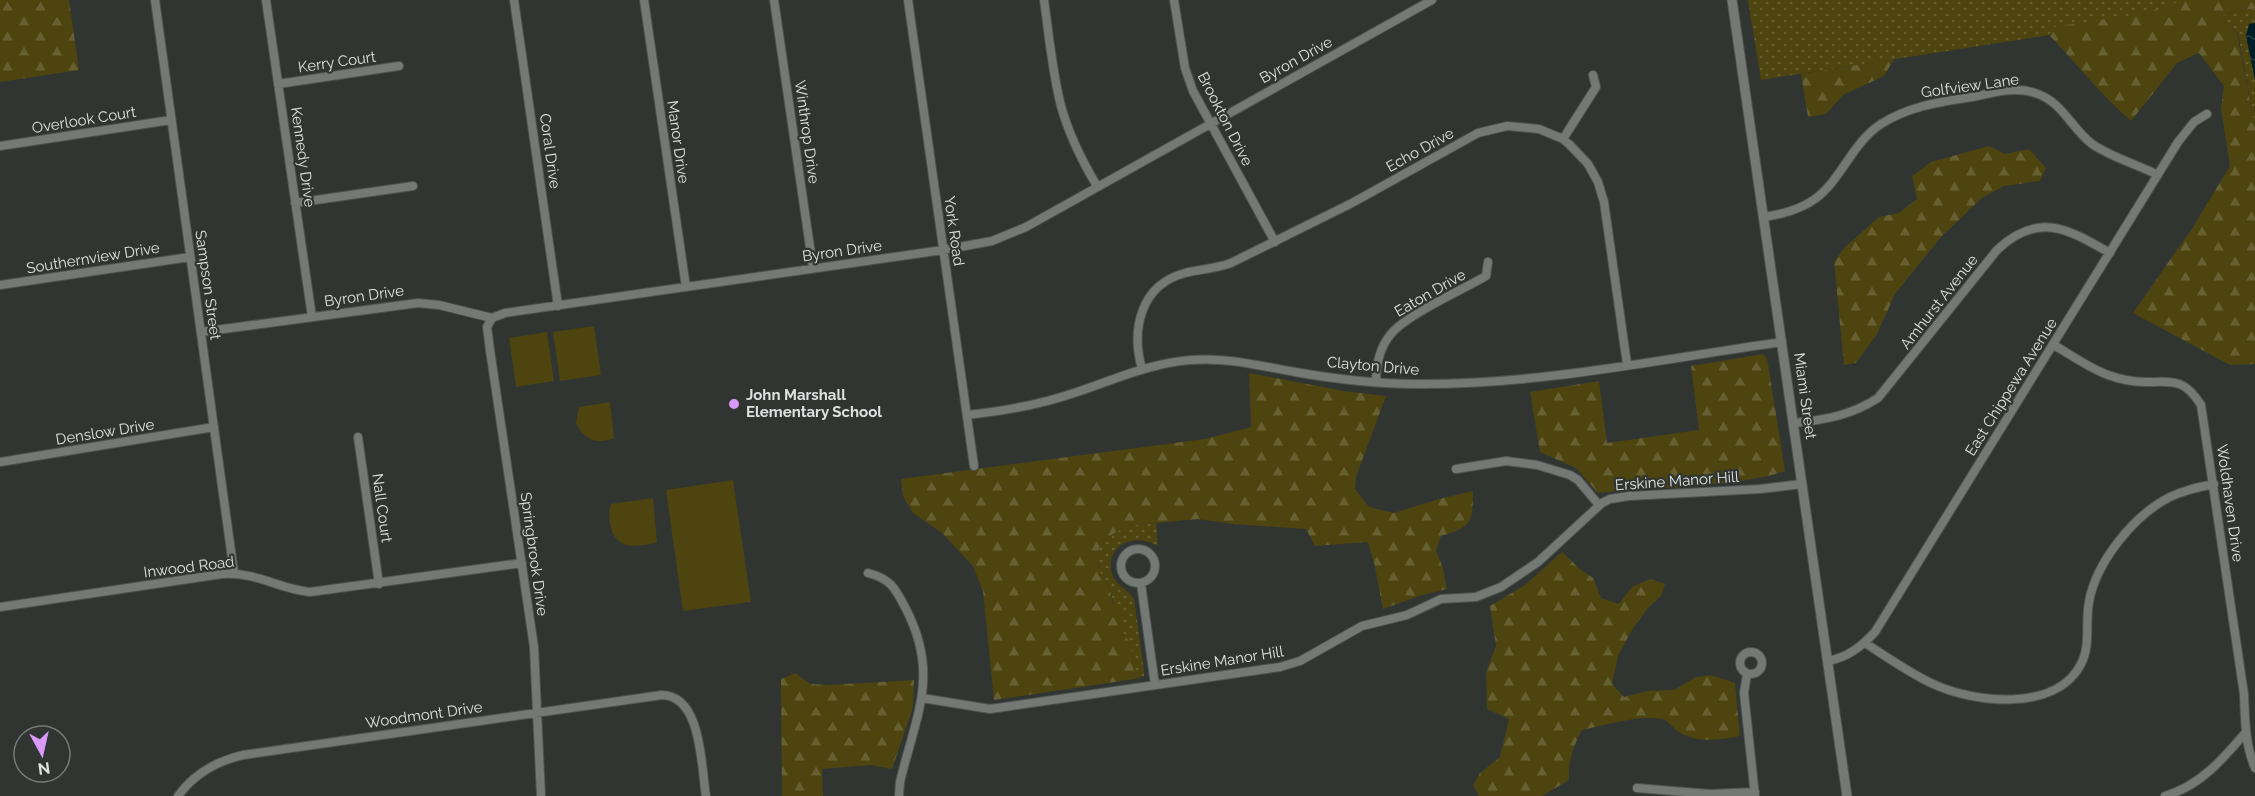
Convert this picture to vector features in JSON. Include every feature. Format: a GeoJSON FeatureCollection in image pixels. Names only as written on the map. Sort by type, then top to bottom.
{"type":"FeatureCollection","features":[{"type":"Feature","properties":{"kind":"street","name":"Sampson Street"},"geometry":{"type":"LineString","coordinates":[[155,0],[234,573]]}},
{"type":"Feature","properties":{"kind":"street","name":"Kennedy Drive"},"geometry":{"type":"LineString","coordinates":[[266,0],[312,317]]}},
{"type":"Feature","properties":{"kind":"street","name":"Coral Drive"},"geometry":{"type":"LineString","coordinates":[[514,0],[558,306]]}},
{"type":"Feature","properties":{"kind":"street","name":"Manor Drive"},"geometry":{"type":"LineString","coordinates":[[645,0],[686,287]]}},
{"type":"Feature","properties":{"kind":"street","name":"Winthrop Drive"},"geometry":{"type":"LineString","coordinates":[[774,0],[813,268]]}},
{"type":"Feature","properties":{"kind":"street","name":"York Road"},"geometry":{"type":"LineString","coordinates":[[908,0],[974,466]]}},
{"type":"Feature","properties":{"kind":"street"},"geometry":{"type":"LineString","coordinates":[[1044,0],[1055,82],[1062,108],[1080,156],[1097,186]]}},
{"type":"Feature","properties":{"kind":"street","name":"Brookton Drive"},"geometry":{"type":"LineString","coordinates":[[1174,0],[1185,68],[1193,91],[1275,242]]}},
{"type":"Feature","properties":{"kind":"street","name":"Byron Drive"},"geometry":{"type":"LineString","coordinates":[[201,332],[418,303],[439,304],[492,318],[505,313],[984,243],[1011,234],[1432,0]]}},
{"type":"Feature","properties":{"kind":"street","name":"Miami Street"},"geometry":{"type":"LineString","coordinates":[[1732,0],[1847,796]]}},
{"type":"Feature","properties":{"kind":"street","name":"Kerry Court"},"geometry":{"type":"LineString","coordinates":[[279,84],[399,66]]}},
{"type":"Feature","properties":{"kind":"street"},"geometry":{"type":"LineString","coordinates":[[1563,139],[1596,87],[1593,75]]}},
{"type":"Feature","properties":{"kind":"street","name":"Golfview Lane"},"geometry":{"type":"LineString","coordinates":[[1764,217],[1785,213],[1815,198],[1834,180],[1851,154],[1869,134],[1897,115],[1926,105],[2005,91],[2025,90],[2045,96],[2061,109],[2076,130],[2090,142],[2107,153],[2158,175]]}},
{"type":"Feature","properties":{"kind":"street","name":"East Chippewa Avenue"},"geometry":{"type":"LineString","coordinates":[[1828,661],[1848,655],[1865,643],[1884,619],[2158,175],[2187,130],[2194,122],[2207,114]]}},
{"type":"Feature","properties":{"kind":"street","name":"Overlook Court"},"geometry":{"type":"LineString","coordinates":[[0,146],[171,120]]}},
{"type":"Feature","properties":{"kind":"street","name":"Echo Drive"},"geometry":{"type":"LineString","coordinates":[[1142,369],[1136,343],[1138,322],[1146,304],[1156,290],[1173,277],[1183,273],[1219,268],[1360,199],[1478,133],[1494,128],[1516,126],[1539,129],[1563,139],[1588,164],[1601,191],[1627,364]]}},
{"type":"Feature","properties":{"kind":"street"},"geometry":{"type":"LineString","coordinates":[[296,203],[413,186]]}},
{"type":"Feature","properties":{"kind":"street","name":"Amhurst Avenue"},"geometry":{"type":"LineString","coordinates":[[1794,423],[1842,416],[1878,398],[1997,250],[2018,234],[2034,228],[2046,227],[2069,230],[2110,253]]}},
{"type":"Feature","properties":{"kind":"street","name":"Southernview Drive"},"geometry":{"type":"LineString","coordinates":[[0,285],[190,257]]}},
{"type":"Feature","properties":{"kind":"street","name":"Eaton Drive"},"geometry":{"type":"LineString","coordinates":[[1376,382],[1382,350],[1392,333],[1410,319],[1486,276],[1488,262]]}},
{"type":"Feature","properties":{"kind":"street","name":"Springbrook Drive"},"geometry":{"type":"LineString","coordinates":[[492,318],[488,327],[490,350],[534,647],[541,796]]}},
{"type":"Feature","properties":{"kind":"street","name":"Clayton Drive"},"geometry":{"type":"LineString","coordinates":[[968,415],[1037,404],[1142,369],[1185,360],[1230,360],[1319,376],[1376,382],[1415,384],[1491,382],[1782,342]]}},
{"type":"Feature","properties":{"kind":"street","name":"Woldhaven Drive"},"geometry":{"type":"LineString","coordinates":[[2054,345],[2109,376],[2144,382],[2172,381],[2189,389],[2200,405],[2214,484],[2244,694],[2246,732],[2255,768]]}},
{"type":"Feature","properties":{"kind":"street","name":"Denslow Drive"},"geometry":{"type":"LineString","coordinates":[[0,462],[214,427]]}},
{"type":"Feature","properties":{"kind":"street","name":"Nall Court"},"geometry":{"type":"LineString","coordinates":[[358,437],[380,584]]}},
{"type":"Feature","properties":{"kind":"street"},"geometry":{"type":"LineString","coordinates":[[1456,469],[1506,461],[1537,465],[1570,475],[1578,480],[1599,505]]}},
{"type":"Feature","properties":{"kind":"street","name":"Erskine Manor Hill"},"geometry":{"type":"LineString","coordinates":[[922,698],[990,709],[1280,667],[1305,659],[1362,626],[1407,615],[1441,599],[1476,597],[1489,592],[1538,562],[1599,505],[1610,500],[1629,496],[1760,489],[1802,484]]}},
{"type":"Feature","properties":{"kind":"street"},"geometry":{"type":"LineString","coordinates":[[1865,643],[1946,689],[1996,699],[2044,695],[2069,680],[2081,663],[2087,642],[2088,611],[2092,590],[2105,560],[2114,548],[2138,521],[2160,503],[2185,491],[2214,484]]}},
{"type":"Feature","properties":{"kind":"street"},"geometry":{"type":"LineString","coordinates":[[1137,549],[1148,552],[1155,561],[1154,574],[1150,580],[1141,584],[1128,581],[1121,570],[1121,563],[1126,554],[1137,549]]}},
{"type":"Feature","properties":{"kind":"street","name":"Inwood Road"},"geometry":{"type":"LineString","coordinates":[[0,607],[234,573],[254,576],[288,588],[310,592],[380,584],[522,562]]}},
{"type":"Feature","properties":{"kind":"street"},"geometry":{"type":"LineString","coordinates":[[868,573],[883,577],[891,584],[917,632],[922,650],[924,675],[922,698],[899,796]]}},
{"type":"Feature","properties":{"kind":"street"},"geometry":{"type":"LineString","coordinates":[[1141,584],[1155,685]]}},
{"type":"Feature","properties":{"kind":"street"},"geometry":{"type":"LineString","coordinates":[[1636,788],[1710,794],[1755,794],[1744,693],[1747,674]]}},
{"type":"Feature","properties":{"kind":"street","name":"Woodmont Drive"},"geometry":{"type":"LineString","coordinates":[[178,796],[197,776],[221,761],[237,756],[669,695],[684,704],[692,716],[706,796]]}},
{"type":"Feature","properties":{"kind":"street"},"geometry":{"type":"LineString","coordinates":[[2165,796],[2185,789],[2208,773],[2246,732]]}},
{"type":"Feature","properties":{"kind":"green space"},"geometry":{"type":"Polygon","coordinates":[[[0,0],[69,0],[79,70],[0,82],[0,0]]]}},
{"type":"Feature","properties":{"kind":"green space"},"geometry":{"type":"Polygon","coordinates":[[[1748,0],[2255,0],[2255,3],[1761,80],[1748,0]]]}},
{"type":"Feature","properties":{"kind":"green space"},"geometry":{"type":"Polygon","coordinates":[[[2192,0],[2255,0],[2255,8],[2223,14],[2237,33],[2255,128],[2255,364],[2230,365],[2133,313],[2193,227],[2230,166],[2221,109],[2224,86],[2199,53],[2177,63],[2131,121],[2049,35],[2053,27],[2146,13],[2192,0]]]}},
{"type":"Feature","properties":{"kind":"green space"},"geometry":{"type":"Polygon","coordinates":[[[2255,8],[2255,128],[2238,33],[2230,26],[2223,14],[2255,8]]]}},
{"type":"Feature","properties":{"kind":"green space"},"geometry":{"type":"Polygon","coordinates":[[[1894,59],[1884,76],[1843,95],[1826,114],[1808,117],[1801,74],[1894,59]]]}},
{"type":"Feature","properties":{"kind":"green space"},"geometry":{"type":"Polygon","coordinates":[[[1989,146],[2005,154],[2029,149],[2046,168],[2040,181],[2004,186],[1982,198],[1942,236],[1895,294],[1877,334],[1856,363],[1844,365],[1834,262],[1844,248],[1879,217],[1899,213],[1917,199],[1912,176],[1931,162],[1989,146]]]}},
{"type":"Feature","properties":{"kind":"green space"},"geometry":{"type":"Polygon","coordinates":[[[594,326],[601,375],[560,381],[553,332],[594,326]]]}},
{"type":"Feature","properties":{"kind":"green space"},"geometry":{"type":"Polygon","coordinates":[[[547,332],[554,381],[516,387],[509,338],[547,332]]]}},
{"type":"Feature","properties":{"kind":"green space"},"geometry":{"type":"Polygon","coordinates":[[[1763,354],[1767,358],[1785,471],[1735,482],[1669,488],[1650,485],[1640,489],[1598,493],[1576,468],[1540,452],[1530,392],[1599,381],[1607,443],[1699,430],[1691,366],[1763,354]]]}},
{"type":"Feature","properties":{"kind":"green space"},"geometry":{"type":"Polygon","coordinates":[[[1249,373],[1344,391],[1386,396],[1356,477],[1355,489],[1369,507],[1394,513],[1473,491],[1469,522],[1459,530],[1441,536],[1436,551],[1443,568],[1447,589],[1383,609],[1368,542],[1315,546],[1306,529],[1198,519],[1126,526],[1100,542],[1098,569],[1109,586],[1113,604],[1123,606],[1125,616],[1119,621],[1122,633],[1130,642],[1135,679],[994,700],[983,591],[973,566],[942,533],[913,513],[903,496],[901,479],[1205,439],[1251,427],[1249,373]]]}},
{"type":"Feature","properties":{"kind":"green space"},"geometry":{"type":"Polygon","coordinates":[[[610,402],[614,438],[602,441],[592,440],[583,434],[576,423],[579,407],[610,402]]]}},
{"type":"Feature","properties":{"kind":"green space"},"geometry":{"type":"Polygon","coordinates":[[[733,480],[751,602],[683,611],[666,490],[733,480]]]}},
{"type":"Feature","properties":{"kind":"green space"},"geometry":{"type":"Polygon","coordinates":[[[653,498],[657,542],[630,546],[618,541],[610,525],[611,504],[653,498]]]}},
{"type":"Feature","properties":{"kind":"green space"},"geometry":{"type":"Polygon","coordinates":[[[1156,523],[1158,546],[1140,540],[1123,544],[1113,555],[1111,564],[1114,578],[1134,599],[1144,671],[1144,676],[1135,679],[1130,642],[1122,633],[1109,586],[1098,569],[1100,542],[1126,526],[1156,523]]]}},
{"type":"Feature","properties":{"kind":"green space"},"geometry":{"type":"Polygon","coordinates":[[[1562,552],[1593,578],[1601,598],[1619,604],[1632,587],[1650,579],[1665,584],[1661,596],[1647,609],[1618,656],[1612,684],[1624,697],[1647,691],[1674,690],[1696,677],[1711,675],[1735,683],[1740,736],[1716,740],[1699,739],[1683,734],[1664,720],[1652,718],[1622,721],[1582,730],[1572,754],[1569,780],[1542,796],[1479,796],[1473,785],[1480,773],[1500,757],[1509,719],[1487,709],[1486,672],[1496,646],[1490,606],[1525,585],[1562,552]]]}},
{"type":"Feature","properties":{"kind":"green space"},"geometry":{"type":"Polygon","coordinates":[[[795,673],[810,684],[914,680],[913,707],[892,769],[871,765],[822,769],[823,796],[782,796],[781,679],[795,673]]]}},
{"type":"Feature","properties":{"kind":"water"},"geometry":{"type":"Polygon","coordinates":[[[2255,23],[2255,80],[2246,36],[2249,24],[2255,23]]]}},
{"type":"Feature","properties":{"kind":"place","name":"John Marshall Elementary School"},"geometry":{"type":"Point","coordinates":[734,404]}}]}
